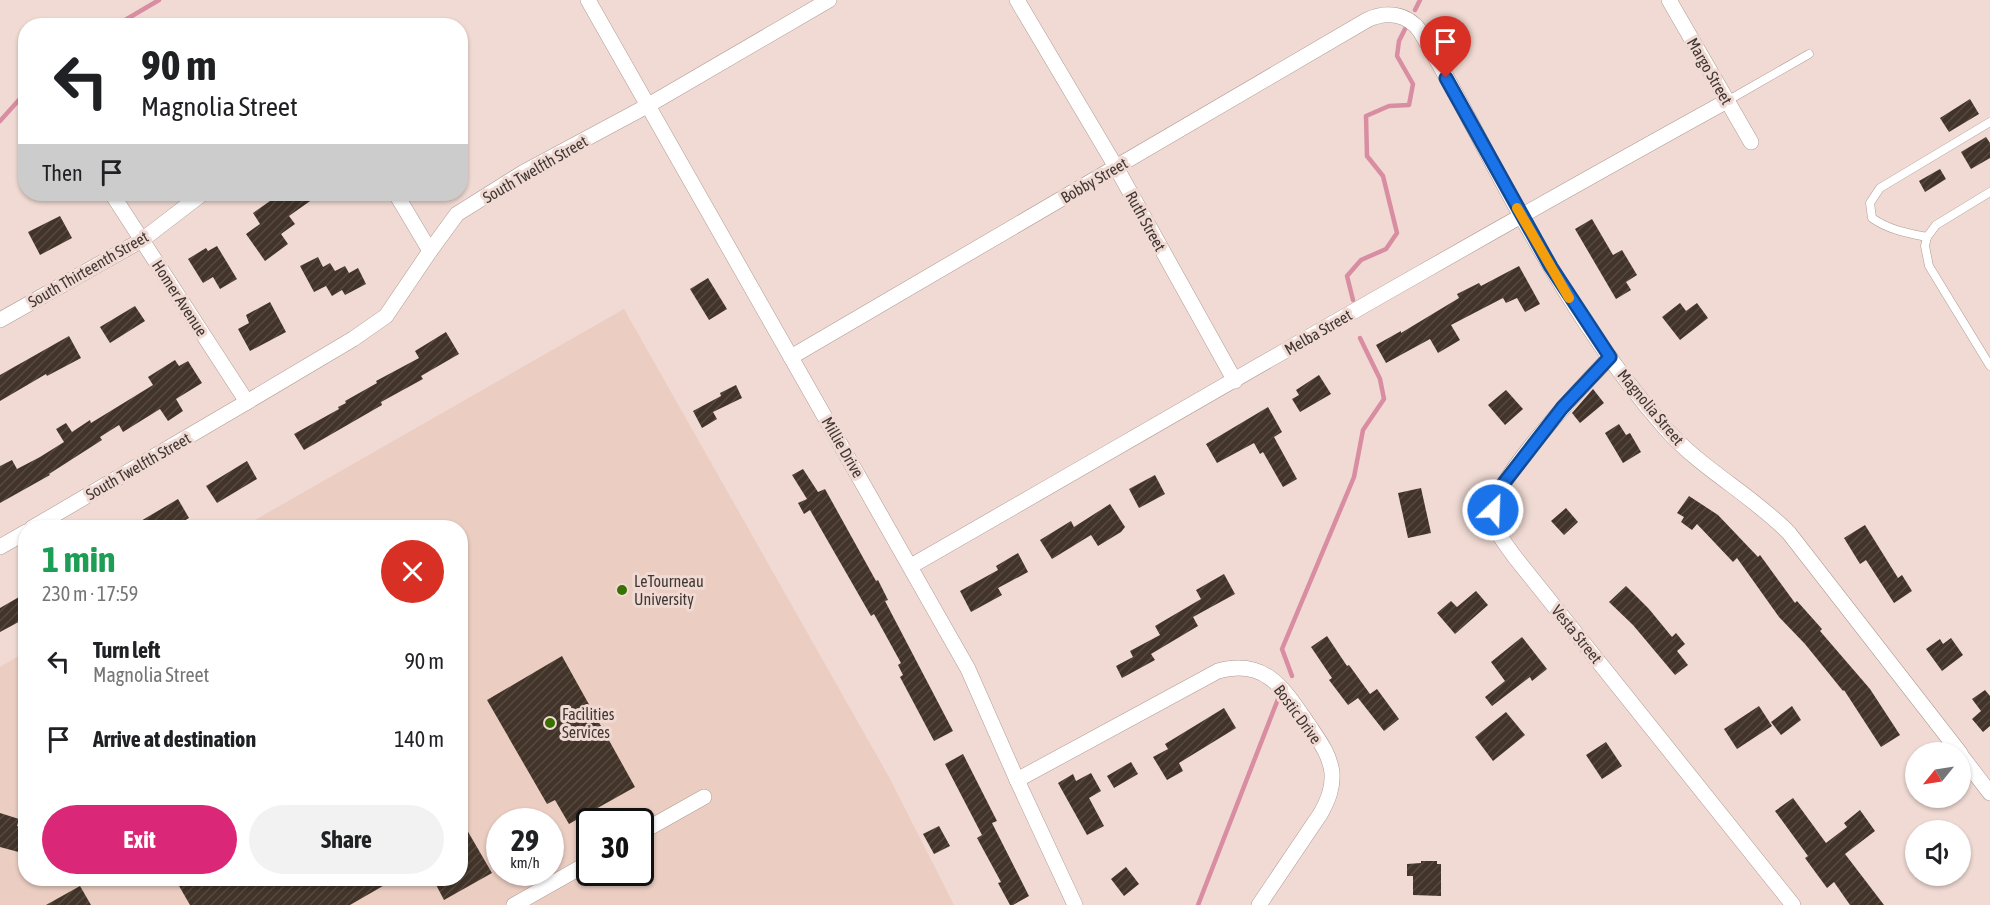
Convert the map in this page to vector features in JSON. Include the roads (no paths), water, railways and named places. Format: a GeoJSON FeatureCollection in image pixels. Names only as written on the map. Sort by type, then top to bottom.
{"type":"FeatureCollection","features":[{"type":"Feature","properties":{"kind":"street","name":"Millie Drive"},"geometry":{"type":"LineString","coordinates":[[588,0],[975,682],[1075,905]]}},
{"type":"Feature","properties":{"kind":"street","name":"South Twelfth Street"},"geometry":{"type":"LineString","coordinates":[[46,520],[353,339],[386,316],[457,214],[524,172],[648,106],[829,0]]}},
{"type":"Feature","properties":{"kind":"street","name":"Ruth Street"},"geometry":{"type":"LineString","coordinates":[[1017,0],[1116,167],[1235,381]]}},
{"type":"Feature","properties":{"kind":"street","name":"Margo Street"},"geometry":{"type":"LineString","coordinates":[[1669,0],[1751,142]]}},
{"type":"Feature","properties":{"kind":"street","name":"Bobby Street"},"geometry":{"type":"LineString","coordinates":[[791,357],[1367,20],[1383,15],[1401,16]]}},
{"type":"Feature","properties":{"kind":"street","name":"Magnolia Street"},"geometry":{"type":"LineString","coordinates":[[1401,16],[1413,23],[1425,40],[1520,215],[1561,285],[1610,357],[1667,431],[1693,455],[1761,506],[1794,538],[1952,742]]}},
{"type":"Feature","properties":{"kind":"street","name":"Melba Street"},"geometry":{"type":"LineString","coordinates":[[911,566],[1520,215],[1727,101]]}},
{"type":"Feature","properties":{"kind":"street","name":"Homer Avenue"},"geometry":{"type":"LineString","coordinates":[[117,201],[247,402]]}},
{"type":"Feature","properties":{"kind":"street","name":"South Thirteenth Street"},"geometry":{"type":"LineString","coordinates":[[0,320],[142,240],[193,201]]}},
{"type":"Feature","properties":{"kind":"street"},"geometry":{"type":"LineString","coordinates":[[400,201],[430,250]]}},
{"type":"Feature","properties":{"kind":"street","name":"Vesta Street"},"geometry":{"type":"LineString","coordinates":[[1610,357],[1562,408],[1500,488],[1493,505],[1495,528],[1514,556],[1793,905]]}},
{"type":"Feature","properties":{"kind":"street"},"geometry":{"type":"LineString","coordinates":[[0,547],[18,537]]}},
{"type":"Feature","properties":{"kind":"street","name":"Bostic Drive"},"geometry":{"type":"LineString","coordinates":[[1017,780],[1218,671],[1242,668],[1265,674],[1282,687],[1323,747],[1329,762],[1332,783],[1322,813],[1259,905]]}},
{"type":"Feature","properties":{"kind":"street","name":"Magnolia Street"},"geometry":{"type":"LineString","coordinates":[[1971,768],[1990,793]]}},
{"type":"Feature","properties":{"kind":"street"},"geometry":{"type":"LineString","coordinates":[[654,825],[704,797]]}},
{"type":"Feature","properties":{"kind":"street"},"geometry":{"type":"LineString","coordinates":[[514,905],[576,870]]}},
{"type":"Feature","properties":{"kind":"lane"},"geometry":{"type":"LineString","coordinates":[[1727,101],[1809,54]]}},
{"type":"Feature","properties":{"kind":"lane"},"geometry":{"type":"LineString","coordinates":[[1926,237],[1882,225],[1872,218],[1870,202],[1880,188],[1990,122]]}},
{"type":"Feature","properties":{"kind":"lane"},"geometry":{"type":"LineString","coordinates":[[1990,192],[1936,225],[1926,237],[1925,255],[1929,267],[1990,366]]}},
{"type":"Feature","properties":{"kind":"waterway"},"geometry":{"type":"LineString","coordinates":[[129,18],[159,0]]}},
{"type":"Feature","properties":{"kind":"waterway"},"geometry":{"type":"LineString","coordinates":[[1415,10],[1420,0]]}},
{"type":"Feature","properties":{"kind":"waterway"},"geometry":{"type":"LineString","coordinates":[[1353,300],[1347,276],[1361,260],[1386,249],[1397,233],[1383,176],[1367,156],[1366,116],[1389,106],[1409,105],[1413,84],[1397,56],[1399,41],[1405,29]]}},
{"type":"Feature","properties":{"kind":"waterway"},"geometry":{"type":"LineString","coordinates":[[0,121],[18,101]]}},
{"type":"Feature","properties":{"kind":"waterway"},"geometry":{"type":"LineString","coordinates":[[1292,676],[1282,649],[1354,477],[1363,430],[1384,399],[1380,379],[1360,338]]}},
{"type":"Feature","properties":{"kind":"waterway"},"geometry":{"type":"LineString","coordinates":[[1198,905],[1278,699]]}},
{"type":"Feature","properties":{"kind":"place","name":"LeTourneau University"},"geometry":{"type":"Point","coordinates":[622,590]}},
{"type":"Feature","properties":{"kind":"place","name":"Facilities Services"},"geometry":{"type":"Point","coordinates":[550,723]}}]}
